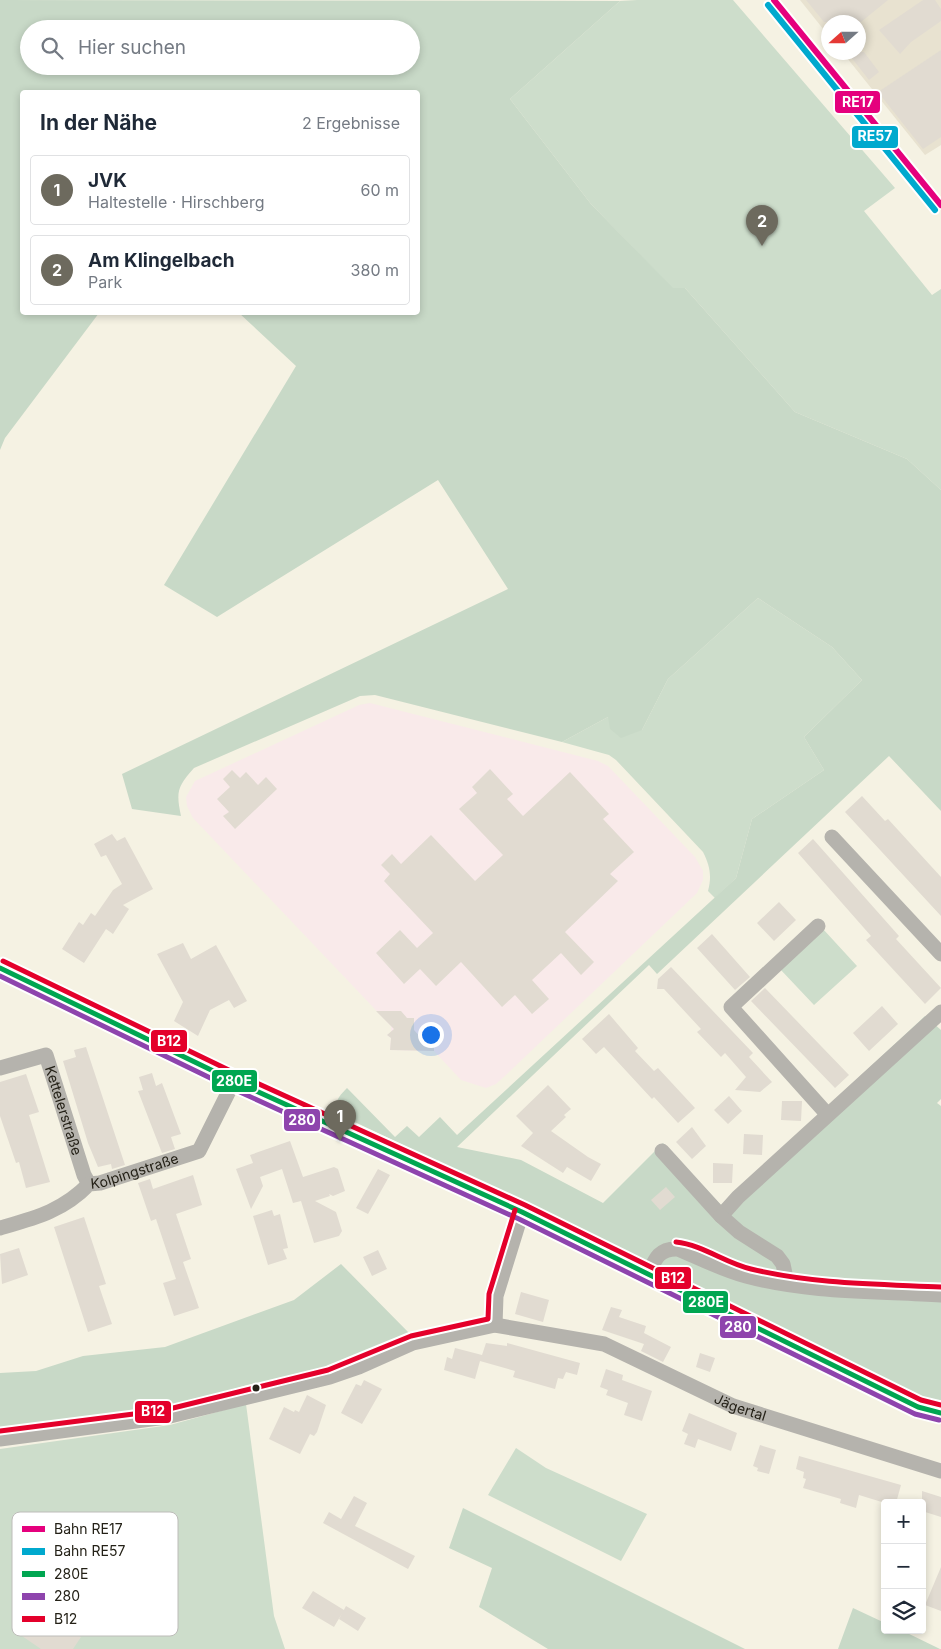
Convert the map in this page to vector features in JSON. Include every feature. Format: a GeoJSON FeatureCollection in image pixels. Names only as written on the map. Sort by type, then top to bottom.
{"type":"FeatureCollection","features":[{"type":"Feature","properties":{"kind":"street"},"geometry":{"type":"LineString","coordinates":[[832,838],[941,954]]}},
{"type":"Feature","properties":{"kind":"street"},"geometry":{"type":"LineString","coordinates":[[818,926],[731,1007],[827,1114]]}},
{"type":"Feature","properties":{"kind":"street"},"geometry":{"type":"LineString","coordinates":[[0,968],[234,1081],[522,1212],[918,1407],[941,1413]]}},
{"type":"Feature","properties":{"kind":"street"},"geometry":{"type":"LineString","coordinates":[[721,1216],[738,1197],[827,1114],[941,1012]]}},
{"type":"Feature","properties":{"kind":"street","name":"Kettelerstraße"},"geometry":{"type":"LineString","coordinates":[[0,1068],[46,1055],[84,1175],[89,1184]]}},
{"type":"Feature","properties":{"kind":"street","name":"Kolpingstraße"},"geometry":{"type":"LineString","coordinates":[[0,1228],[34,1218],[74,1200],[89,1184],[100,1183],[200,1151],[234,1081]]}},
{"type":"Feature","properties":{"kind":"street"},"geometry":{"type":"LineString","coordinates":[[662,1151],[721,1216],[739,1232],[777,1256],[783,1264],[787,1283]]}},
{"type":"Feature","properties":{"kind":"street"},"geometry":{"type":"LineString","coordinates":[[0,1439],[166,1417],[338,1374],[413,1344],[495,1325],[496,1296],[522,1212]]}},
{"type":"Feature","properties":{"kind":"street"},"geometry":{"type":"LineString","coordinates":[[648,1275],[655,1258],[669,1248],[678,1249],[744,1276],[833,1289],[941,1295]]}},
{"type":"Feature","properties":{"kind":"street","name":"Jägertal"},"geometry":{"type":"LineString","coordinates":[[495,1325],[604,1344],[733,1406],[941,1471]]}},
{"type":"Feature","properties":{"kind":"shaded area"},"geometry":{"type":"Polygon","coordinates":[[[800,0],[941,0],[941,145],[925,155],[849,60],[866,60],[866,15],[821,15],[821,26],[800,0]]]}},
{"type":"Feature","properties":{"kind":"shaded area"},"geometry":{"type":"Polygon","coordinates":[[[370,703],[598,761],[608,766],[695,857],[703,871],[703,880],[697,893],[507,1074],[496,1084],[486,1088],[461,1080],[434,1051],[390,1050],[391,1038],[387,1035],[391,1032],[391,1026],[193,818],[187,806],[186,797],[195,781],[359,705],[370,703]]]}},
{"type":"Feature","properties":{"kind":"green space"},"geometry":{"type":"Polygon","coordinates":[[[0,0],[620,1],[510,99],[591,204],[673,288],[685,288],[795,412],[907,459],[941,490],[941,811],[889,756],[657,974],[649,965],[457,1147],[521,1160],[603,1203],[663,1143],[721,1205],[925,1016],[941,1030],[941,1099],[937,1103],[941,1106],[941,1403],[922,1397],[640,1258],[338,1114],[336,1106],[347,1088],[395,1137],[407,1126],[419,1137],[440,1117],[457,1135],[736,878],[752,819],[824,770],[804,737],[862,680],[832,647],[758,598],[668,679],[642,730],[621,738],[610,729],[608,717],[562,742],[375,695],[360,696],[194,768],[184,780],[179,790],[181,816],[132,809],[122,774],[508,589],[438,480],[217,617],[164,585],[296,366],[241,315],[420,315],[420,90],[20,90],[20,315],[97,315],[5,438],[0,450],[0,0]]]}},
{"type":"Feature","properties":{"kind":"green space"},"geometry":{"type":"Polygon","coordinates":[[[733,0],[895,188],[864,211],[932,295],[941,289],[941,490],[907,459],[795,412],[685,288],[673,289],[591,204],[510,99],[620,1],[733,0]]]}},
{"type":"Feature","properties":{"kind":"green space"},"geometry":{"type":"Polygon","coordinates":[[[758,598],[832,647],[862,680],[804,737],[824,770],[752,819],[736,878],[715,898],[708,891],[710,871],[703,852],[616,760],[609,755],[562,742],[608,717],[642,730],[668,679],[758,598]]]}},
{"type":"Feature","properties":{"kind":"green space"},"geometry":{"type":"Polygon","coordinates":[[[823,929],[857,966],[814,1005],[780,969],[823,929]]]}},
{"type":"Feature","properties":{"kind":"green space"},"geometry":{"type":"Polygon","coordinates":[[[341,1264],[412,1336],[336,1370],[247,1385],[151,1414],[0,1433],[0,1373],[36,1371],[83,1356],[165,1347],[294,1300],[341,1264]]]}},
{"type":"Feature","properties":{"kind":"green space"},"geometry":{"type":"Polygon","coordinates":[[[246,1404],[274,1616],[285,1649],[0,1649],[0,1449],[170,1425],[246,1404]]]}},
{"type":"Feature","properties":{"kind":"green space"},"geometry":{"type":"Polygon","coordinates":[[[516,1448],[546,1468],[647,1514],[621,1561],[488,1495],[516,1448]]]}},
{"type":"Feature","properties":{"kind":"green space"},"geometry":{"type":"Polygon","coordinates":[[[463,1508],[745,1649],[548,1649],[479,1607],[492,1568],[449,1548],[463,1508]]]}},
{"type":"Feature","properties":{"kind":"green space"},"geometry":{"type":"Polygon","coordinates":[[[853,1608],[881,1621],[881,1634],[909,1634],[940,1649],[838,1649],[853,1608]]]}},
{"type":"Feature","properties":{"kind":"building"},"geometry":{"type":"Polygon","coordinates":[[[806,0],[888,0],[866,18],[866,15],[821,15],[821,18],[806,0]]]}},
{"type":"Feature","properties":{"kind":"building"},"geometry":{"type":"Polygon","coordinates":[[[923,0],[935,0],[941,9],[941,21],[911,42],[900,54],[879,30],[923,0]]]}},
{"type":"Feature","properties":{"kind":"building"},"geometry":{"type":"Polygon","coordinates":[[[941,50],[941,137],[923,149],[878,92],[941,50]]]}},
{"type":"Feature","properties":{"kind":"building"},"geometry":{"type":"Polygon","coordinates":[[[866,55],[879,72],[869,80],[853,60],[866,60],[866,55]]]}},
{"type":"Feature","properties":{"kind":"building"},"geometry":{"type":"Polygon","coordinates":[[[490,769],[513,794],[507,799],[523,816],[570,772],[609,814],[603,819],[634,852],[610,874],[618,881],[565,932],[594,962],[581,975],[561,953],[532,980],[549,999],[532,1014],[515,995],[502,1007],[461,962],[436,986],[420,969],[404,984],[376,953],[400,930],[417,948],[433,933],[384,881],[390,874],[381,865],[392,854],[401,864],[431,835],[475,881],[503,855],[459,809],[477,793],[472,787],[490,769]]]}},
{"type":"Feature","properties":{"kind":"building"},"geometry":{"type":"Polygon","coordinates":[[[232,770],[240,778],[246,772],[258,785],[266,777],[277,789],[235,829],[223,816],[229,812],[217,799],[230,787],[223,779],[232,770]]]}},
{"type":"Feature","properties":{"kind":"building"},"geometry":{"type":"Polygon","coordinates":[[[862,796],[885,821],[888,819],[941,877],[941,916],[845,812],[862,796]]]}},
{"type":"Feature","properties":{"kind":"building"},"geometry":{"type":"Polygon","coordinates":[[[112,834],[117,841],[125,837],[153,889],[123,905],[129,909],[113,934],[106,929],[84,963],[62,949],[79,922],[83,925],[91,913],[95,916],[113,890],[122,884],[106,855],[101,857],[94,844],[112,834]]]}},
{"type":"Feature","properties":{"kind":"building"},"geometry":{"type":"Polygon","coordinates":[[[813,839],[899,936],[896,939],[941,988],[925,1004],[866,940],[871,936],[798,853],[813,839]]]}},
{"type":"Feature","properties":{"kind":"building"},"geometry":{"type":"Polygon","coordinates":[[[779,902],[796,920],[774,941],[757,923],[779,902]]]}},
{"type":"Feature","properties":{"kind":"building"},"geometry":{"type":"Polygon","coordinates":[[[712,934],[750,977],[735,990],[697,948],[712,934]]]}},
{"type":"Feature","properties":{"kind":"building"},"geometry":{"type":"Polygon","coordinates":[[[183,943],[191,959],[216,945],[247,1001],[234,1008],[229,1000],[210,1010],[198,1036],[174,1021],[183,1002],[157,954],[183,943]]]}},
{"type":"Feature","properties":{"kind":"building"},"geometry":{"type":"Polygon","coordinates":[[[671,967],[753,1053],[749,1057],[772,1082],[760,1092],[735,1090],[746,1077],[725,1053],[721,1057],[697,1032],[701,1029],[664,989],[657,989],[658,979],[671,967]]]}},
{"type":"Feature","properties":{"kind":"building"},"geometry":{"type":"Polygon","coordinates":[[[765,988],[849,1075],[835,1088],[751,1001],[765,988]]]}},
{"type":"Feature","properties":{"kind":"building"},"geometry":{"type":"Polygon","coordinates":[[[882,1006],[898,1024],[869,1051],[853,1033],[882,1006]]]}},
{"type":"Feature","properties":{"kind":"building"},"geometry":{"type":"Polygon","coordinates":[[[376,1011],[401,1011],[407,1018],[414,1018],[414,1030],[421,1038],[434,1038],[434,1051],[390,1050],[391,1038],[387,1035],[394,1029],[376,1011]]]}},
{"type":"Feature","properties":{"kind":"building"},"geometry":{"type":"Polygon","coordinates":[[[609,1014],[638,1048],[635,1051],[654,1071],[658,1068],[695,1108],[678,1123],[654,1097],[652,1099],[604,1047],[596,1054],[582,1039],[609,1014]]]}},
{"type":"Feature","properties":{"kind":"building"},"geometry":{"type":"Polygon","coordinates":[[[86,1047],[125,1165],[112,1169],[111,1164],[98,1167],[88,1143],[63,1061],[76,1057],[74,1050],[86,1047]]]}},
{"type":"Feature","properties":{"kind":"building"},"geometry":{"type":"Polygon","coordinates":[[[152,1073],[156,1086],[162,1083],[181,1134],[171,1137],[175,1149],[162,1153],[138,1091],[143,1090],[139,1077],[152,1073]]]}},
{"type":"Feature","properties":{"kind":"building"},"geometry":{"type":"Polygon","coordinates":[[[26,1074],[39,1112],[29,1115],[50,1182],[26,1188],[19,1162],[16,1163],[0,1116],[0,1082],[26,1074]]]}},
{"type":"Feature","properties":{"kind":"building"},"geometry":{"type":"Polygon","coordinates":[[[548,1085],[571,1109],[564,1115],[566,1117],[551,1131],[601,1164],[591,1181],[567,1167],[563,1173],[521,1146],[533,1133],[516,1116],[548,1085]]]}},
{"type":"Feature","properties":{"kind":"building"},"geometry":{"type":"Polygon","coordinates":[[[729,1096],[742,1111],[728,1124],[714,1110],[729,1096]]]}},
{"type":"Feature","properties":{"kind":"building"},"geometry":{"type":"Polygon","coordinates":[[[782,1101],[802,1101],[801,1121],[781,1120],[782,1101]]]}},
{"type":"Feature","properties":{"kind":"building"},"geometry":{"type":"Polygon","coordinates":[[[692,1127],[706,1146],[692,1159],[676,1142],[692,1127]]]}},
{"type":"Feature","properties":{"kind":"building"},"geometry":{"type":"Polygon","coordinates":[[[744,1134],[763,1135],[762,1155],[743,1154],[744,1134]]]}},
{"type":"Feature","properties":{"kind":"building"},"geometry":{"type":"Polygon","coordinates":[[[290,1141],[303,1177],[334,1167],[338,1169],[345,1191],[333,1196],[329,1194],[330,1196],[315,1201],[336,1212],[342,1231],[339,1236],[314,1243],[301,1201],[293,1203],[282,1169],[260,1177],[263,1186],[251,1209],[236,1169],[253,1163],[250,1155],[290,1141]]]}},
{"type":"Feature","properties":{"kind":"building"},"geometry":{"type":"Polygon","coordinates":[[[713,1163],[733,1164],[732,1183],[713,1183],[713,1163]]]}},
{"type":"Feature","properties":{"kind":"building"},"geometry":{"type":"Polygon","coordinates":[[[378,1169],[390,1175],[368,1214],[356,1208],[378,1169]]]}},
{"type":"Feature","properties":{"kind":"building"},"geometry":{"type":"Polygon","coordinates":[[[193,1175],[202,1205],[176,1214],[191,1259],[183,1262],[199,1308],[174,1316],[163,1283],[176,1279],[156,1219],[151,1221],[138,1183],[150,1179],[153,1189],[193,1175]]]}},
{"type":"Feature","properties":{"kind":"building"},"geometry":{"type":"Polygon","coordinates":[[[666,1187],[675,1197],[660,1210],[651,1200],[666,1187]]]}},
{"type":"Feature","properties":{"kind":"building"},"geometry":{"type":"Polygon","coordinates":[[[272,1210],[274,1216],[280,1214],[288,1248],[283,1249],[287,1259],[268,1265],[253,1216],[272,1210]]]}},
{"type":"Feature","properties":{"kind":"building"},"geometry":{"type":"Polygon","coordinates":[[[84,1217],[106,1284],[99,1286],[112,1324],[88,1332],[54,1227],[84,1217]]]}},
{"type":"Feature","properties":{"kind":"building"},"geometry":{"type":"Polygon","coordinates":[[[19,1248],[28,1275],[2,1284],[0,1254],[19,1248]]]}},
{"type":"Feature","properties":{"kind":"building"},"geometry":{"type":"Polygon","coordinates":[[[378,1250],[387,1269],[372,1276],[363,1257],[378,1250]]]}},
{"type":"Feature","properties":{"kind":"building"},"geometry":{"type":"Polygon","coordinates":[[[521,1292],[549,1300],[543,1322],[515,1314],[521,1292]]]}},
{"type":"Feature","properties":{"kind":"building"},"geometry":{"type":"Polygon","coordinates":[[[611,1307],[622,1310],[619,1317],[646,1326],[644,1333],[671,1347],[663,1362],[641,1351],[644,1344],[602,1330],[611,1307]]]}},
{"type":"Feature","properties":{"kind":"building"},"geometry":{"type":"Polygon","coordinates":[[[486,1343],[507,1346],[507,1343],[580,1363],[577,1375],[566,1372],[563,1379],[558,1378],[555,1389],[513,1377],[515,1371],[480,1361],[475,1379],[444,1370],[447,1357],[452,1359],[455,1348],[482,1355],[486,1343]]]}},
{"type":"Feature","properties":{"kind":"building"},"geometry":{"type":"Polygon","coordinates":[[[700,1353],[715,1358],[710,1372],[696,1367],[700,1353]]]}},
{"type":"Feature","properties":{"kind":"building"},"geometry":{"type":"Polygon","coordinates":[[[606,1369],[623,1375],[622,1380],[652,1391],[642,1421],[624,1415],[628,1403],[606,1395],[608,1390],[600,1387],[606,1369]]]}},
{"type":"Feature","properties":{"kind":"building"},"geometry":{"type":"Polygon","coordinates":[[[364,1380],[382,1389],[362,1424],[341,1413],[356,1384],[361,1386],[364,1380]]]}},
{"type":"Feature","properties":{"kind":"building"},"geometry":{"type":"Polygon","coordinates":[[[307,1395],[326,1405],[317,1432],[314,1436],[310,1434],[300,1454],[269,1439],[284,1407],[294,1412],[295,1410],[299,1412],[307,1395]]]}},
{"type":"Feature","properties":{"kind":"building"},"geometry":{"type":"Polygon","coordinates":[[[689,1413],[737,1433],[731,1451],[698,1439],[695,1448],[684,1444],[688,1434],[682,1431],[689,1413]]]}},
{"type":"Feature","properties":{"kind":"building"},"geometry":{"type":"Polygon","coordinates":[[[760,1445],[776,1450],[769,1474],[757,1471],[758,1468],[753,1466],[760,1445]]]}},
{"type":"Feature","properties":{"kind":"building"},"geometry":{"type":"Polygon","coordinates":[[[799,1456],[901,1485],[897,1499],[881,1499],[881,1502],[859,1495],[856,1508],[840,1503],[841,1499],[803,1488],[806,1479],[803,1478],[804,1472],[796,1469],[799,1456]]]}},
{"type":"Feature","properties":{"kind":"building"},"geometry":{"type":"Polygon","coordinates":[[[922,1491],[941,1497],[941,1517],[926,1512],[926,1499],[922,1499],[922,1491]]]}},
{"type":"Feature","properties":{"kind":"building"},"geometry":{"type":"Polygon","coordinates":[[[354,1496],[367,1503],[355,1526],[415,1556],[408,1569],[323,1523],[329,1512],[341,1519],[354,1496]]]}},
{"type":"Feature","properties":{"kind":"building"},"geometry":{"type":"Polygon","coordinates":[[[941,1567],[941,1611],[926,1605],[941,1567]]]}},
{"type":"Feature","properties":{"kind":"building"},"geometry":{"type":"Polygon","coordinates":[[[313,1591],[344,1610],[334,1627],[302,1608],[313,1591]]]}},
{"type":"Feature","properties":{"kind":"building"},"geometry":{"type":"Polygon","coordinates":[[[346,1606],[366,1618],[358,1631],[339,1619],[346,1606]]]}},
{"type":"Feature","properties":{"kind":"building"},"geometry":{"type":"Polygon","coordinates":[[[22,1636],[81,1637],[73,1649],[41,1649],[22,1636]]]}},
{"type":"Feature","properties":{"kind":"rail line","name":"RE17"},"geometry":{"type":"LineString","coordinates":[[774,0],[941,205]]}},
{"type":"Feature","properties":{"kind":"rail line","name":"RE57"},"geometry":{"type":"LineString","coordinates":[[768,5],[935,210]]}},
{"type":"Feature","properties":{"kind":"transit line","name":"B12"},"geometry":{"type":"LineString","coordinates":[[3,961],[237,1074],[525,1205],[921,1400],[941,1405]]}},
{"type":"Feature","properties":{"kind":"transit line","name":"280E"},"geometry":{"type":"LineString","coordinates":[[0,968],[234,1081],[522,1212],[918,1407],[941,1413]]}},
{"type":"Feature","properties":{"kind":"transit line","name":"280"},"geometry":{"type":"LineString","coordinates":[[0,976],[231,1088],[519,1219],[915,1414],[939,1420]]}},
{"type":"Feature","properties":{"kind":"transit line","name":"B12"},"geometry":{"type":"LineString","coordinates":[[0,1431],[165,1410],[328,1370],[411,1336],[488,1319],[489,1294],[515,1210]]}},
{"type":"Feature","properties":{"kind":"transit line","name":"B12"},"geometry":{"type":"LineString","coordinates":[[676,1242],[695,1247],[741,1266],[774,1274],[845,1282],[941,1287]]}},
{"type":"Feature","properties":{"kind":"place","name":"Am Klingelbach"},"geometry":{"type":"Point","coordinates":[762,246]}},
{"type":"Feature","properties":{"kind":"place","name":"JVK"},"geometry":{"type":"Point","coordinates":[340,1141]}}]}
